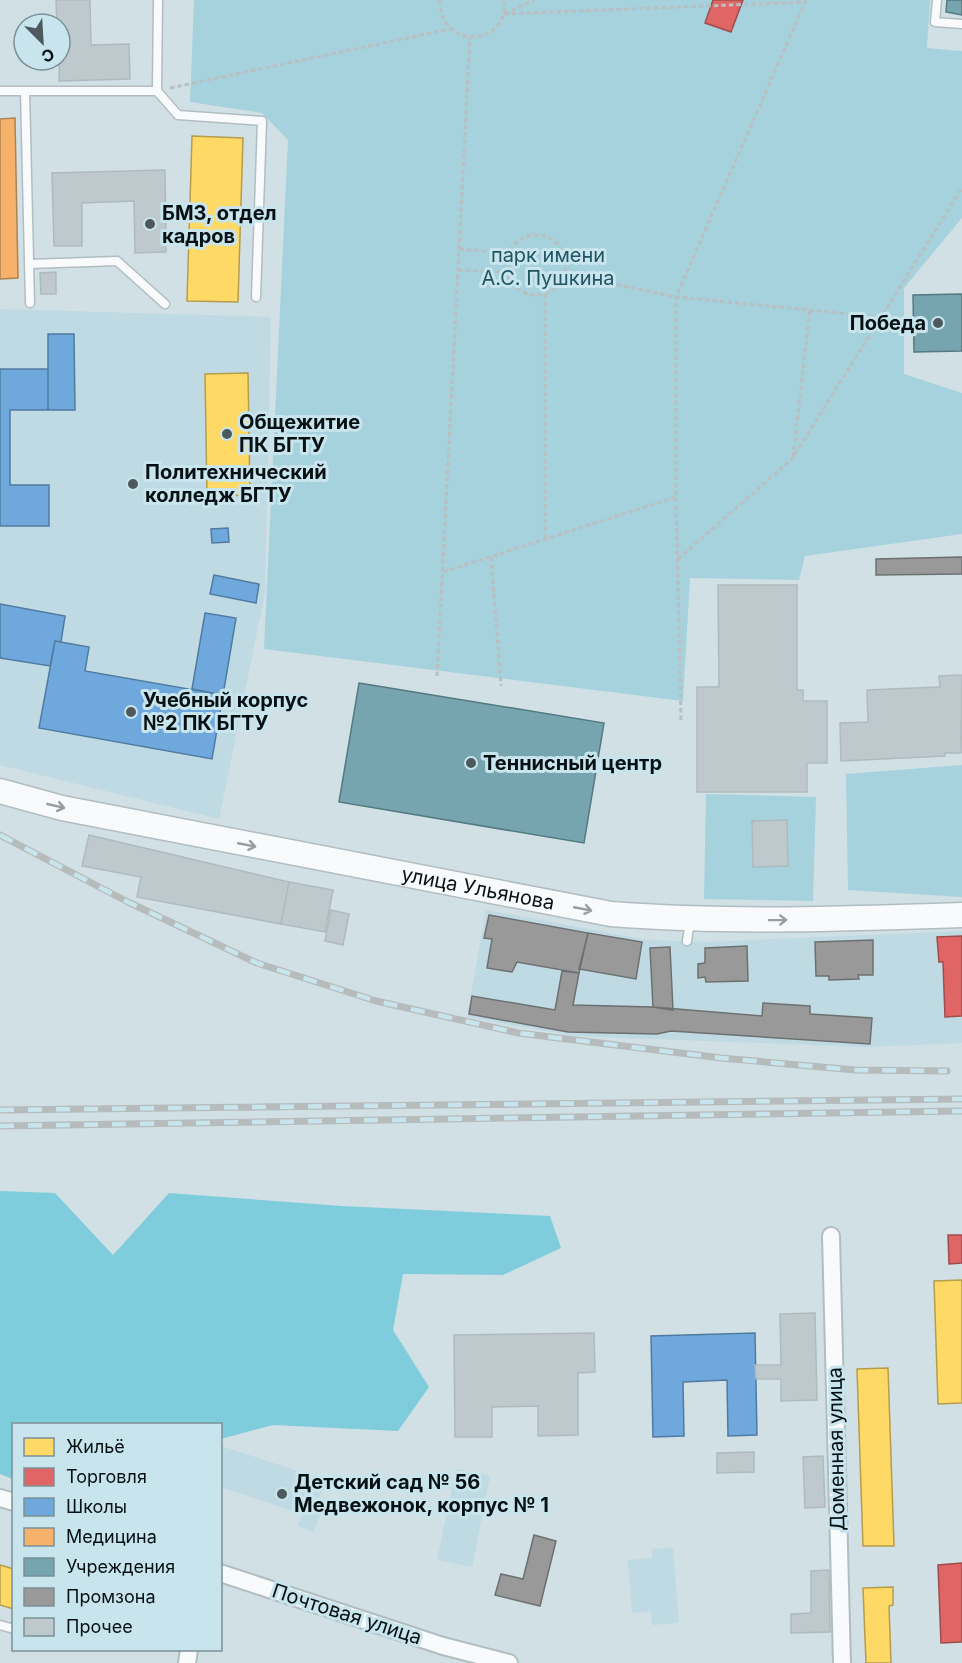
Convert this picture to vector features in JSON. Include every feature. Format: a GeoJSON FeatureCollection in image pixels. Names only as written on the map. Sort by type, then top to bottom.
{"type":"FeatureCollection","features":[{"type":"Feature","properties":{"kind":"main road","name":"улица Ульянова"},"geometry":{"type":"LineString","coordinates":[[0,791],[62,808],[611,914],[688,931],[962,915]]}},
{"type":"Feature","properties":{"kind":"street","name":"Доменная улица"},"geometry":{"type":"LineString","coordinates":[[831,1236],[842,1663]]}},
{"type":"Feature","properties":{"kind":"street","name":"Почтовая улица"},"geometry":{"type":"LineString","coordinates":[[222,1574],[443,1646],[504,1662]]}},
{"type":"Feature","properties":{"kind":"lane"},"geometry":{"type":"LineString","coordinates":[[158,0],[157,91],[178,115],[262,121],[256,297]]}},
{"type":"Feature","properties":{"kind":"lane"},"geometry":{"type":"LineString","coordinates":[[937,0],[935,22],[962,24]]}},
{"type":"Feature","properties":{"kind":"lane"},"geometry":{"type":"LineString","coordinates":[[0,91],[157,91]]}},
{"type":"Feature","properties":{"kind":"lane"},"geometry":{"type":"LineString","coordinates":[[24,91],[30,303]]}},
{"type":"Feature","properties":{"kind":"lane"},"geometry":{"type":"LineString","coordinates":[[29,264],[117,261],[165,304]]}},
{"type":"Feature","properties":{"kind":"path"},"geometry":{"type":"LineString","coordinates":[[440,0],[443,21],[450,29],[470,37],[491,32],[504,14],[534,0]]}},
{"type":"Feature","properties":{"kind":"path"},"geometry":{"type":"LineString","coordinates":[[504,0],[504,14]]}},
{"type":"Feature","properties":{"kind":"path"},"geometry":{"type":"LineString","coordinates":[[504,14],[805,1],[676,297],[676,497],[681,720]]}},
{"type":"Feature","properties":{"kind":"path"},"geometry":{"type":"LineString","coordinates":[[157,91],[450,29]]}},
{"type":"Feature","properties":{"kind":"path"},"geometry":{"type":"LineString","coordinates":[[437,676],[470,37]]}},
{"type":"Feature","properties":{"kind":"path"},"geometry":{"type":"LineString","coordinates":[[678,559],[792,459],[962,188]]}},
{"type":"Feature","properties":{"kind":"path"},"geometry":{"type":"LineString","coordinates":[[531,235],[551,239],[564,254],[565,274],[554,290],[545,294],[525,294],[516,289],[506,272],[508,253],[522,238],[531,235]]}},
{"type":"Feature","properties":{"kind":"path"},"geometry":{"type":"LineString","coordinates":[[459,249],[508,253]]}},
{"type":"Feature","properties":{"kind":"path"},"geometry":{"type":"LineString","coordinates":[[458,270],[506,272]]}},
{"type":"Feature","properties":{"kind":"path"},"geometry":{"type":"LineString","coordinates":[[565,274],[676,297],[810,308],[882,317]]}},
{"type":"Feature","properties":{"kind":"path"},"geometry":{"type":"LineString","coordinates":[[545,294],[545,539]]}},
{"type":"Feature","properties":{"kind":"path"},"geometry":{"type":"LineString","coordinates":[[792,459],[810,308]]}},
{"type":"Feature","properties":{"kind":"path"},"geometry":{"type":"LineString","coordinates":[[443,572],[676,497]]}},
{"type":"Feature","properties":{"kind":"path"},"geometry":{"type":"LineString","coordinates":[[491,556],[501,686]]}},
{"type":"Feature","properties":{"kind":"shaded area","name":"Политехнический колледж БГТУ"},"geometry":{"type":"Polygon","coordinates":[[[0,309],[271,317],[265,593],[219,819],[0,765],[0,309]]]}},
{"type":"Feature","properties":{"kind":"shaded area"},"geometry":{"type":"Polygon","coordinates":[[[486,910],[647,940],[706,942],[962,931],[962,1043],[866,1047],[576,1036],[467,1017],[486,910]]]}},
{"type":"Feature","properties":{"kind":"shaded area"},"geometry":{"type":"Polygon","coordinates":[[[0,1191],[55,1193],[113,1255],[169,1193],[342,1206],[550,1216],[561,1248],[503,1275],[403,1274],[393,1330],[429,1387],[398,1431],[273,1425],[222,1439],[222,1423],[12,1423],[12,1479],[0,1474],[0,1191]]]}},
{"type":"Feature","properties":{"kind":"shaded area","name":"Детский сад № 56 Медвежонок, корпус № 1"},"geometry":{"type":"Polygon","coordinates":[[[222,1446],[326,1480],[319,1501],[324,1503],[314,1532],[298,1526],[302,1514],[222,1487],[222,1446]]]}},
{"type":"Feature","properties":{"kind":"shaded area"},"geometry":{"type":"Polygon","coordinates":[[[456,1469],[490,1476],[472,1567],[437,1560],[456,1469]]]}},
{"type":"Feature","properties":{"kind":"shaded area"},"geometry":{"type":"Polygon","coordinates":[[[673,1548],[679,1623],[652,1625],[651,1611],[632,1613],[628,1560],[652,1558],[652,1549],[673,1548]]]}},
{"type":"Feature","properties":{"kind":"green space","name":"парк имени А.С. Пушкина"},"geometry":{"type":"Polygon","coordinates":[[[194,0],[930,0],[927,48],[962,51],[962,218],[904,288],[904,374],[962,393],[962,534],[805,556],[799,580],[690,578],[683,701],[264,649],[288,140],[262,113],[190,102],[194,0]]]}},
{"type":"Feature","properties":{"kind":"green space"},"geometry":{"type":"Polygon","coordinates":[[[962,765],[962,897],[848,890],[846,774],[962,765]]]}},
{"type":"Feature","properties":{"kind":"green space"},"geometry":{"type":"Polygon","coordinates":[[[706,794],[816,797],[813,901],[704,899],[706,794]]]}},
{"type":"Feature","properties":{"kind":"building: Жильё"},"geometry":{"type":"Polygon","coordinates":[[[192,136],[243,138],[238,302],[187,301],[192,136]]]}},
{"type":"Feature","properties":{"kind":"building: Жильё","name":"Общежитие ПК БГТУ"},"geometry":{"type":"Polygon","coordinates":[[[248,373],[250,495],[207,496],[205,374],[248,373]]]}},
{"type":"Feature","properties":{"kind":"building: Жильё"},"geometry":{"type":"Polygon","coordinates":[[[962,1280],[962,1403],[938,1404],[934,1281],[962,1280]]]}},
{"type":"Feature","properties":{"kind":"building: Жильё"},"geometry":{"type":"Polygon","coordinates":[[[888,1368],[894,1546],[863,1546],[857,1369],[888,1368]]]}},
{"type":"Feature","properties":{"kind":"building: Жильё"},"geometry":{"type":"Polygon","coordinates":[[[0,1565],[12,1568],[12,1608],[0,1605],[0,1565]]]}},
{"type":"Feature","properties":{"kind":"building: Жильё"},"geometry":{"type":"Polygon","coordinates":[[[893,1587],[893,1605],[889,1606],[891,1663],[866,1663],[863,1588],[893,1587]]]}},
{"type":"Feature","properties":{"kind":"building: Торговля"},"geometry":{"type":"Polygon","coordinates":[[[713,0],[743,0],[731,32],[705,23],[713,0]]]}},
{"type":"Feature","properties":{"kind":"building: Торговля"},"geometry":{"type":"Polygon","coordinates":[[[962,936],[962,1016],[945,1017],[943,962],[939,962],[937,937],[962,936]]]}},
{"type":"Feature","properties":{"kind":"building: Торговля"},"geometry":{"type":"Polygon","coordinates":[[[948,1235],[962,1235],[962,1263],[949,1264],[948,1235]]]}},
{"type":"Feature","properties":{"kind":"building: Торговля"},"geometry":{"type":"Polygon","coordinates":[[[962,1563],[962,1642],[941,1643],[938,1565],[962,1563]]]}},
{"type":"Feature","properties":{"kind":"building: Школы"},"geometry":{"type":"Polygon","coordinates":[[[48,334],[74,334],[75,410],[48,410],[48,334]]]}},
{"type":"Feature","properties":{"kind":"building: Школы"},"geometry":{"type":"Polygon","coordinates":[[[0,369],[48,369],[48,410],[10,410],[10,485],[49,485],[49,526],[0,526],[0,369]]]}},
{"type":"Feature","properties":{"kind":"building: Школы"},"geometry":{"type":"Polygon","coordinates":[[[228,528],[229,542],[212,543],[211,529],[228,528]]]}},
{"type":"Feature","properties":{"kind":"building: Школы"},"geometry":{"type":"Polygon","coordinates":[[[214,575],[259,584],[256,603],[210,594],[214,575]]]}},
{"type":"Feature","properties":{"kind":"building: Школы"},"geometry":{"type":"Polygon","coordinates":[[[0,604],[65,616],[61,642],[55,641],[50,666],[0,658],[0,604]]]}},
{"type":"Feature","properties":{"kind":"building: Школы"},"geometry":{"type":"Polygon","coordinates":[[[205,613],[236,618],[223,695],[192,689],[205,613]]]}},
{"type":"Feature","properties":{"kind":"building: Школы","name":"Учебный корпус №2 ПК БГТУ"},"geometry":{"type":"Polygon","coordinates":[[[55,641],[89,647],[85,671],[223,695],[212,759],[39,728],[55,641]]]}},
{"type":"Feature","properties":{"kind":"building: Школы"},"geometry":{"type":"Polygon","coordinates":[[[755,1333],[757,1435],[728,1436],[727,1380],[683,1382],[684,1436],[653,1437],[651,1336],[755,1333]]]}},
{"type":"Feature","properties":{"kind":"building: Медицина"},"geometry":{"type":"Polygon","coordinates":[[[15,118],[18,278],[0,279],[0,119],[15,118]]]}},
{"type":"Feature","properties":{"kind":"building: Учреждения"},"geometry":{"type":"Polygon","coordinates":[[[947,0],[962,0],[962,15],[946,12],[947,0]]]}},
{"type":"Feature","properties":{"kind":"building: Учреждения","name":"Победа"},"geometry":{"type":"Polygon","coordinates":[[[962,294],[962,351],[914,352],[913,295],[962,294]]]}},
{"type":"Feature","properties":{"kind":"building: Учреждения","name":"Теннисный центр"},"geometry":{"type":"Polygon","coordinates":[[[359,683],[604,723],[584,843],[339,802],[359,683]]]}},
{"type":"Feature","properties":{"kind":"building: Промзона"},"geometry":{"type":"Polygon","coordinates":[[[962,557],[962,574],[876,575],[876,559],[962,557]]]}},
{"type":"Feature","properties":{"kind":"building: Промзона"},"geometry":{"type":"Polygon","coordinates":[[[489,915],[588,933],[579,973],[517,962],[512,972],[487,968],[492,939],[484,938],[489,915]]]}},
{"type":"Feature","properties":{"kind":"building: Промзона"},"geometry":{"type":"Polygon","coordinates":[[[588,933],[642,942],[636,979],[579,969],[588,933]]]}},
{"type":"Feature","properties":{"kind":"building: Промзона"},"geometry":{"type":"Polygon","coordinates":[[[873,940],[873,975],[858,975],[859,979],[829,980],[829,976],[816,976],[815,942],[873,940]]]}},
{"type":"Feature","properties":{"kind":"building: Промзона"},"geometry":{"type":"Polygon","coordinates":[[[747,946],[748,981],[706,982],[705,977],[698,978],[698,964],[705,963],[705,948],[747,946]]]}},
{"type":"Feature","properties":{"kind":"building: Промзона"},"geometry":{"type":"Polygon","coordinates":[[[670,947],[673,1010],[653,1007],[650,948],[670,947]]]}},
{"type":"Feature","properties":{"kind":"building: Промзона"},"geometry":{"type":"Polygon","coordinates":[[[562,971],[579,973],[573,1005],[653,1007],[762,1016],[763,1003],[810,1006],[810,1014],[872,1018],[870,1044],[671,1031],[657,1034],[568,1032],[469,1014],[472,996],[555,1010],[562,971]]]}},
{"type":"Feature","properties":{"kind":"building: Промзона"},"geometry":{"type":"Polygon","coordinates":[[[534,1535],[556,1541],[540,1606],[495,1595],[501,1574],[523,1579],[534,1535]]]}},
{"type":"Feature","properties":{"kind":"building: Прочее"},"geometry":{"type":"Polygon","coordinates":[[[56,0],[90,0],[91,45],[129,44],[130,79],[59,81],[59,72],[72,72],[72,12],[56,12],[56,0]]]}},
{"type":"Feature","properties":{"kind":"building: Прочее","name":"БМЗ, отдел кадров"},"geometry":{"type":"Polygon","coordinates":[[[165,170],[166,252],[135,253],[134,201],[82,203],[82,246],[54,246],[52,173],[165,170]]]}},
{"type":"Feature","properties":{"kind":"building: Прочее"},"geometry":{"type":"Polygon","coordinates":[[[56,272],[56,294],[41,294],[40,273],[56,272]]]}},
{"type":"Feature","properties":{"kind":"building: Прочее"},"geometry":{"type":"Polygon","coordinates":[[[718,585],[797,585],[797,690],[803,690],[803,701],[827,701],[827,763],[807,763],[807,792],[697,792],[697,687],[719,687],[718,585]]]}},
{"type":"Feature","properties":{"kind":"building: Прочее"},"geometry":{"type":"Polygon","coordinates":[[[962,675],[961,753],[945,753],[945,756],[841,761],[840,723],[868,722],[867,690],[940,687],[939,676],[962,675]]]}},
{"type":"Feature","properties":{"kind":"building: Прочее"},"geometry":{"type":"Polygon","coordinates":[[[787,820],[788,866],[753,867],[752,821],[787,820]]]}},
{"type":"Feature","properties":{"kind":"building: Прочее"},"geometry":{"type":"Polygon","coordinates":[[[89,835],[289,882],[281,924],[137,897],[141,877],[82,866],[89,835]]]}},
{"type":"Feature","properties":{"kind":"building: Прочее"},"geometry":{"type":"Polygon","coordinates":[[[289,882],[333,890],[325,932],[281,924],[289,882]]]}},
{"type":"Feature","properties":{"kind":"building: Прочее"},"geometry":{"type":"Polygon","coordinates":[[[331,910],[349,914],[343,945],[325,941],[331,910]]]}},
{"type":"Feature","properties":{"kind":"building: Прочее"},"geometry":{"type":"Polygon","coordinates":[[[815,1313],[817,1400],[781,1401],[781,1379],[756,1379],[755,1365],[781,1365],[780,1314],[815,1313]]]}},
{"type":"Feature","properties":{"kind":"building: Прочее"},"geometry":{"type":"Polygon","coordinates":[[[594,1333],[595,1372],[578,1373],[578,1435],[538,1436],[538,1406],[492,1407],[492,1437],[455,1437],[454,1335],[594,1333]]]}},
{"type":"Feature","properties":{"kind":"building: Прочее"},"geometry":{"type":"Polygon","coordinates":[[[754,1452],[754,1472],[717,1473],[717,1453],[754,1452]]]}},
{"type":"Feature","properties":{"kind":"building: Прочее"},"geometry":{"type":"Polygon","coordinates":[[[823,1456],[825,1507],[805,1508],[803,1457],[823,1456]]]}},
{"type":"Feature","properties":{"kind":"building: Прочее"},"geometry":{"type":"Polygon","coordinates":[[[829,1570],[830,1632],[791,1633],[791,1614],[811,1613],[811,1571],[829,1570]]]}},
{"type":"Feature","properties":{"kind":"railway"},"geometry":{"type":"LineString","coordinates":[[0,835],[128,902],[257,963],[376,1001],[518,1033],[721,1058],[855,1070],[947,1071]]}},
{"type":"Feature","properties":{"kind":"railway"},"geometry":{"type":"LineString","coordinates":[[0,1110],[962,1099]]}},
{"type":"Feature","properties":{"kind":"railway"},"geometry":{"type":"LineString","coordinates":[[0,1126],[962,1111]]}},
{"type":"Feature","properties":{"kind":"place","name":"БМЗ, отдел кадров"},"geometry":{"type":"Point","coordinates":[150,224]}},
{"type":"Feature","properties":{"kind":"place","name":"Победа"},"geometry":{"type":"Point","coordinates":[938,323]}},
{"type":"Feature","properties":{"kind":"place","name":"Общежитие ПК БГТУ"},"geometry":{"type":"Point","coordinates":[227,434]}},
{"type":"Feature","properties":{"kind":"place","name":"Политехнический колледж БГТУ"},"geometry":{"type":"Point","coordinates":[133,484]}},
{"type":"Feature","properties":{"kind":"place","name":"Учебный корпус №2 ПК БГТУ"},"geometry":{"type":"Point","coordinates":[131,712]}},
{"type":"Feature","properties":{"kind":"place","name":"Теннисный центр"},"geometry":{"type":"Point","coordinates":[471,763]}},
{"type":"Feature","properties":{"kind":"place","name":"Детский сад № 56 Медвежонок, корпус № 1"},"geometry":{"type":"Point","coordinates":[282,1494]}}]}
